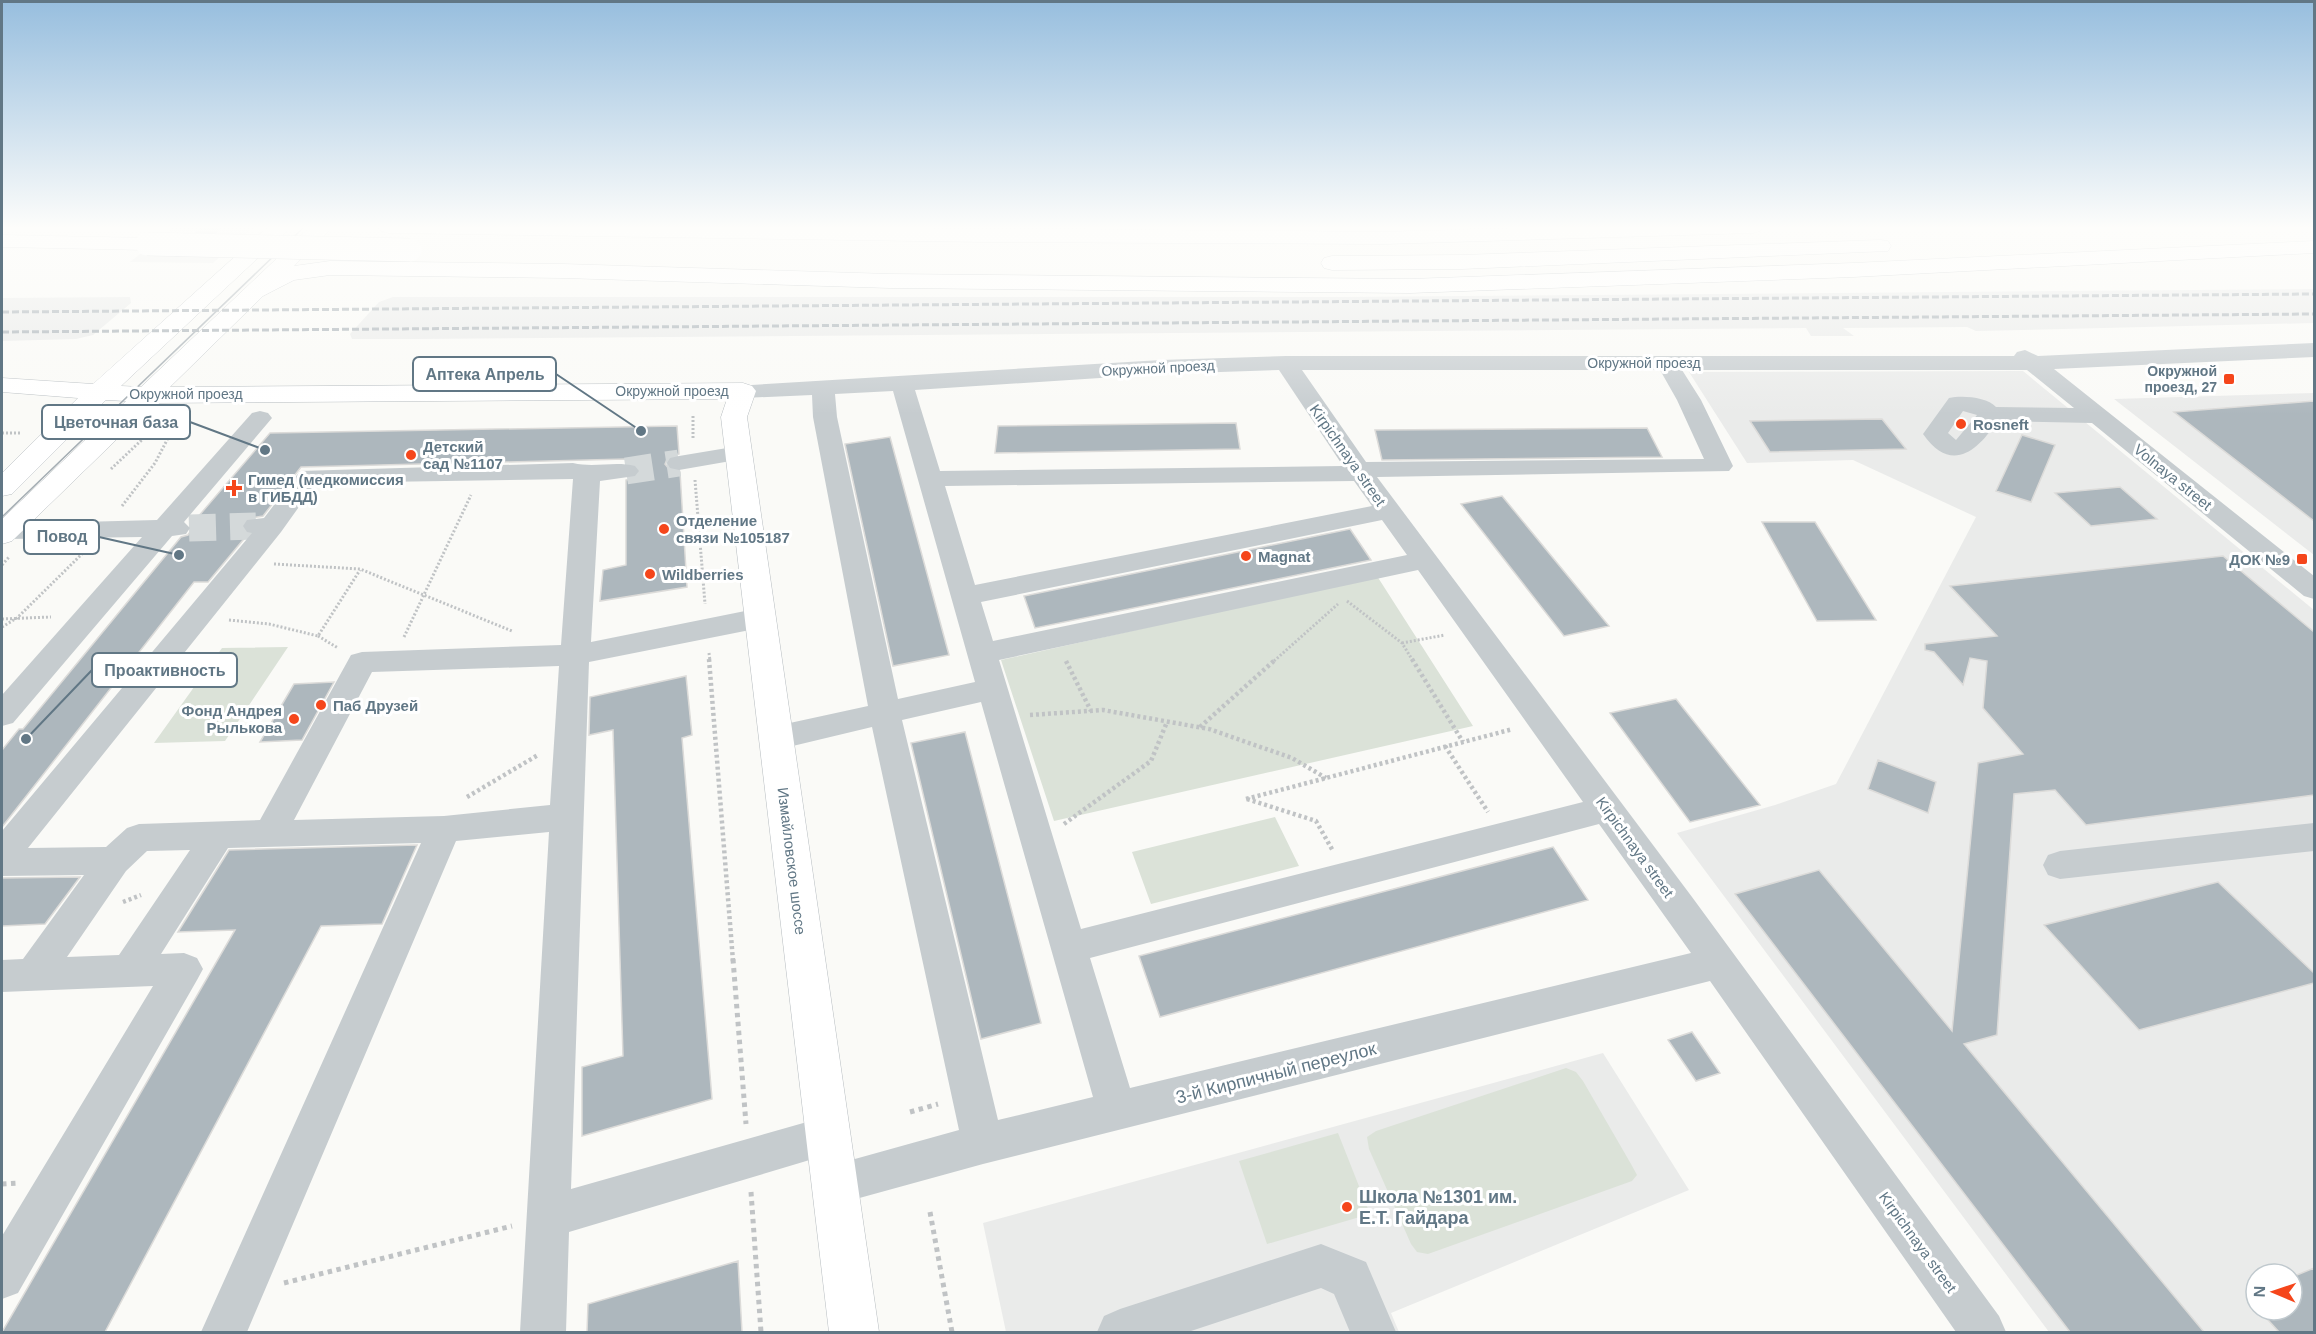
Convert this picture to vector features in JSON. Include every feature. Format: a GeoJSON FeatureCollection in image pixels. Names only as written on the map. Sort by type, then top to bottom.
{"type":"FeatureCollection","features":[{"type":"Feature","properties":{"kind":"main road"},"geometry":{"type":"LineString","coordinates":[[2,488],[99,392],[212,289]]}},
{"type":"Feature","properties":{"kind":"main road"},"geometry":{"type":"LineString","coordinates":[[4,533],[257,289]]}},
{"type":"Feature","properties":{"kind":"main road"},"geometry":{"type":"LineString","coordinates":[[254,292],[259,289]]}},
{"type":"Feature","properties":{"kind":"main road","name":"Окружной проезд"},"geometry":{"type":"LineString","coordinates":[[2,385],[146,395],[743,391]]}},
{"type":"Feature","properties":{"kind":"main road","name":"Измайловское шоссе"},"geometry":{"type":"LineString","coordinates":[[743,391],[734,417],[854,1332]]}},
{"type":"Feature","properties":{"kind":"street","name":"Окружной проезд"},"geometry":{"type":"LineString","coordinates":[[743,391],[902,384],[1161,367],[1286,363],[1894,364],[2314,350]]}},
{"type":"Feature","properties":{"kind":"street","name":"Volnaya street"},"geometry":{"type":"LineString","coordinates":[[2027,359],[2314,590]]}},
{"type":"Feature","properties":{"kind":"street","name":"Kirpichnaya street"},"geometry":{"type":"LineString","coordinates":[[1286,363],[1388,511],[1607,809],[1983,1332]]}},
{"type":"Feature","properties":{"kind":"street"},"geometry":{"type":"LineString","coordinates":[[930,480],[1720,466],[1689,400],[1667,363]]}},
{"type":"Feature","properties":{"kind":"street"},"geometry":{"type":"LineString","coordinates":[[1894,364],[1948,389],[1954,394],[1957,402]]}},
{"type":"Feature","properties":{"kind":"street"},"geometry":{"type":"LineString","coordinates":[[902,384],[1117,1111]]}},
{"type":"Feature","properties":{"kind":"street"},"geometry":{"type":"LineString","coordinates":[[823,387],[825,417],[885,713],[983,1144]]}},
{"type":"Feature","properties":{"kind":"street"},"geometry":{"type":"LineString","coordinates":[[1957,402],[1983,407],[1989,414],[2097,416]]}},
{"type":"Feature","properties":{"kind":"street"},"geometry":{"type":"LineString","coordinates":[[1957,402],[1935,434],[1940,442],[1951,447],[1969,445],[1989,414]]}},
{"type":"Feature","properties":{"kind":"street"},"geometry":{"type":"LineString","coordinates":[[2,715],[88,615],[176,528],[260,418]]}},
{"type":"Feature","properties":{"kind":"street"},"geometry":{"type":"LineString","coordinates":[[686,462],[739,453]]}},
{"type":"Feature","properties":{"kind":"street"},"geometry":{"type":"LineString","coordinates":[[2,855],[199,617],[242,563],[264,526],[309,476],[573,471],[588,474],[626,471]]}},
{"type":"Feature","properties":{"kind":"street"},"geometry":{"type":"LineString","coordinates":[[543,1332],[574,655],[588,474]]}},
{"type":"Feature","properties":{"kind":"street"},"geometry":{"type":"LineString","coordinates":[[964,596],[1388,511]]}},
{"type":"Feature","properties":{"kind":"street"},"geometry":{"type":"LineString","coordinates":[[4,533],[176,528]]}},
{"type":"Feature","properties":{"kind":"street"},"geometry":{"type":"LineString","coordinates":[[981,654],[1425,560]]}},
{"type":"Feature","properties":{"kind":"street"},"geometry":{"type":"LineString","coordinates":[[270,833],[362,663],[574,655],[760,618]]}},
{"type":"Feature","properties":{"kind":"street"},"geometry":{"type":"LineString","coordinates":[[776,738],[885,713],[996,703]]}},
{"type":"Feature","properties":{"kind":"street"},"geometry":{"type":"LineString","coordinates":[[1068,948],[1607,809]]}},
{"type":"Feature","properties":{"kind":"street"},"geometry":{"type":"LineString","coordinates":[[18,975],[72,921],[114,861],[139,838],[270,833],[453,814],[566,817]]}},
{"type":"Feature","properties":{"kind":"street"},"geometry":{"type":"LineString","coordinates":[[224,1332],[453,814]]}},
{"type":"Feature","properties":{"kind":"street"},"geometry":{"type":"LineString","coordinates":[[129,971],[218,835]]}},
{"type":"Feature","properties":{"kind":"street"},"geometry":{"type":"LineString","coordinates":[[2060,866],[2314,837]]}},
{"type":"Feature","properties":{"kind":"street"},"geometry":{"type":"LineString","coordinates":[[2,862],[114,861]]}},
{"type":"Feature","properties":{"kind":"street","name":"3-й Кирпичный переулок"},"geometry":{"type":"LineString","coordinates":[[834,1184],[983,1144],[1717,963]]}},
{"type":"Feature","properties":{"kind":"street"},"geometry":{"type":"LineString","coordinates":[[2,1277],[184,969],[18,975]]}},
{"type":"Feature","properties":{"kind":"street"},"geometry":{"type":"LineString","coordinates":[[548,1217],[828,1136]]}},
{"type":"Feature","properties":{"kind":"street"},"geometry":{"type":"LineString","coordinates":[[1120,1332],[1322,1266],[1350,1278],[1373,1332]]}},
{"type":"Feature","properties":{"kind":"path"},"geometry":{"type":"LineString","coordinates":[[693,416],[686,462],[707,629],[761,1332]]}},
{"type":"Feature","properties":{"kind":"path"},"geometry":{"type":"LineString","coordinates":[[2,433],[31,433]]}},
{"type":"Feature","properties":{"kind":"path"},"geometry":{"type":"LineString","coordinates":[[391,662],[425,597],[481,473]]}},
{"type":"Feature","properties":{"kind":"path"},"geometry":{"type":"LineString","coordinates":[[242,563],[360,569],[521,634]]}},
{"type":"Feature","properties":{"kind":"path"},"geometry":{"type":"LineString","coordinates":[[1200,728],[1344,598],[1386,568]]}},
{"type":"Feature","properties":{"kind":"path"},"geometry":{"type":"LineString","coordinates":[[199,617],[269,624],[318,636],[360,569]]}},
{"type":"Feature","properties":{"kind":"path"},"geometry":{"type":"LineString","coordinates":[[1344,598],[1402,642],[1463,742]]}},
{"type":"Feature","properties":{"kind":"path"},"geometry":{"type":"LineString","coordinates":[[2,619],[88,615]]}},
{"type":"Feature","properties":{"kind":"path"},"geometry":{"type":"LineString","coordinates":[[1402,642],[1452,633]]}},
{"type":"Feature","properties":{"kind":"path"},"geometry":{"type":"LineString","coordinates":[[1056,639],[1091,711]]}},
{"type":"Feature","properties":{"kind":"path"},"geometry":{"type":"LineString","coordinates":[[996,703],[1103,711],[1200,728],[1292,758],[1326,778]]}},
{"type":"Feature","properties":{"kind":"path"},"geometry":{"type":"LineString","coordinates":[[1037,843],[1151,761],[1167,722]]}},
{"type":"Feature","properties":{"kind":"path"},"geometry":{"type":"LineString","coordinates":[[1347,876],[1316,821],[1246,799],[1517,728]]}},
{"type":"Feature","properties":{"kind":"path"},"geometry":{"type":"LineString","coordinates":[[453,814],[570,737]]}},
{"type":"Feature","properties":{"kind":"path"},"geometry":{"type":"LineString","coordinates":[[1444,746],[1503,836]]}},
{"type":"Feature","properties":{"kind":"path"},"geometry":{"type":"LineString","coordinates":[[72,921],[191,876]]}},
{"type":"Feature","properties":{"kind":"path"},"geometry":{"type":"LineString","coordinates":[[930,1212],[952,1332]]}},
{"type":"Feature","properties":{"kind":"path"},"geometry":{"type":"LineString","coordinates":[[242,1293],[548,1217]]}},
{"type":"Feature","properties":{"kind":"shaded area"},"geometry":{"type":"Polygon","coordinates":[[[2314,289],[2314,323],[1976,331],[1967,327],[1843,328],[1854,336],[1811,336],[1806,328],[414,339],[352,339],[350,334],[379,302],[393,297],[1343,297],[2314,289]]]}},
{"type":"Feature","properties":{"kind":"shaded area"},"geometry":{"type":"Polygon","coordinates":[[[130,297],[131,303],[93,335],[76,339],[2,341],[2,298],[130,297]]]}},
{"type":"Feature","properties":{"kind":"shaded area"},"geometry":{"type":"Polygon","coordinates":[[[2023,371],[2314,610],[2314,1332],[2049,1332],[1677,833],[1775,805],[1836,784],[1976,517],[1853,460],[1747,463],[1689,372],[2023,371]]]}},
{"type":"Feature","properties":{"kind":"shaded area"},"geometry":{"type":"Polygon","coordinates":[[[2314,393],[2314,555],[2114,399],[2314,393]]]}},
{"type":"Feature","properties":{"kind":"shaded area"},"geometry":{"type":"Polygon","coordinates":[[[1377,576],[1473,726],[1054,821],[1001,660],[1377,576]]]}},
{"type":"Feature","properties":{"kind":"shaded area"},"geometry":{"type":"Polygon","coordinates":[[[288,647],[225,741],[154,743],[222,648],[288,647]]]}},
{"type":"Feature","properties":{"kind":"shaded area"},"geometry":{"type":"Polygon","coordinates":[[[1275,817],[1299,866],[1151,904],[1132,852],[1275,817]]]}},
{"type":"Feature","properties":{"kind":"shaded area","name":"Школа №1301 им. Е.Т. Гайдара"},"geometry":{"type":"Polygon","coordinates":[[[1603,1053],[1689,1190],[1391,1313],[1399,1332],[1006,1332],[983,1223],[1603,1053]]]}},
{"type":"Feature","properties":{"kind":"shaded area"},"geometry":{"type":"Polygon","coordinates":[[[1566,1068],[1576,1072],[1583,1081],[1637,1175],[1632,1181],[1428,1254],[1417,1252],[1411,1244],[1369,1149],[1367,1137],[1376,1131],[1566,1068]]]}},
{"type":"Feature","properties":{"kind":"shaded area"},"geometry":{"type":"Polygon","coordinates":[[[1338,1133],[1370,1214],[1267,1244],[1239,1161],[1338,1133]]]}},
{"type":"Feature","properties":{"kind":"building"},"geometry":{"type":"Polygon","coordinates":[[[2314,401],[2314,521],[2174,412],[2314,401]]]}},
{"type":"Feature","properties":{"kind":"building"},"geometry":{"type":"Polygon","coordinates":[[[1882,419],[1906,449],[1770,452],[1750,421],[1882,419]]]}},
{"type":"Feature","properties":{"kind":"building"},"geometry":{"type":"Polygon","coordinates":[[[1236,423],[1240,449],[995,453],[998,426],[1236,423]]]}},
{"type":"Feature","properties":{"kind":"building"},"geometry":{"type":"Polygon","coordinates":[[[677,426],[679,454],[668,457],[665,464],[670,470],[680,472],[687,587],[600,601],[603,570],[626,565],[626,480],[635,478],[641,471],[635,464],[626,462],[626,459],[301,467],[263,516],[245,519],[241,527],[248,534],[208,582],[194,582],[2,827],[2,750],[19,729],[23,729],[181,537],[188,535],[192,529],[191,525],[270,433],[677,426]]]}},
{"type":"Feature","properties":{"kind":"building"},"geometry":{"type":"Polygon","coordinates":[[[1647,428],[1662,457],[1382,460],[1375,430],[1647,428]]]}},
{"type":"Feature","properties":{"kind":"building"},"geometry":{"type":"Polygon","coordinates":[[[2022,435],[2055,445],[2031,502],[1996,491],[2022,435]]]}},
{"type":"Feature","properties":{"kind":"building"},"geometry":{"type":"Polygon","coordinates":[[[890,437],[949,655],[893,666],[845,444],[890,437]]]}},
{"type":"Feature","properties":{"kind":"building"},"geometry":{"type":"Polygon","coordinates":[[[2120,487],[2157,519],[2091,526],[2055,493],[2120,487]]]}},
{"type":"Feature","properties":{"kind":"building"},"geometry":{"type":"Polygon","coordinates":[[[1502,496],[1609,626],[1564,636],[1461,504],[1502,496]]]}},
{"type":"Feature","properties":{"kind":"building"},"geometry":{"type":"Polygon","coordinates":[[[1762,522],[1815,522],[1876,620],[1817,621],[1762,522]]]}},
{"type":"Feature","properties":{"kind":"building"},"geometry":{"type":"Polygon","coordinates":[[[1350,529],[1371,560],[1035,628],[1024,596],[1350,529]]]}},
{"type":"Feature","properties":{"kind":"building"},"geometry":{"type":"Polygon","coordinates":[[[2223,556],[2314,632],[2314,795],[2086,825],[2055,790],[2014,794],[1997,1035],[1964,1044],[2204,1332],[2070,1332],[1735,894],[1819,870],[1952,1031],[1978,763],[2023,754],[1983,708],[1987,661],[1970,658],[1963,685],[1934,652],[1925,650],[1925,644],[1997,636],[1950,586],[2223,556]]]}},
{"type":"Feature","properties":{"kind":"building"},"geometry":{"type":"Polygon","coordinates":[[[686,676],[692,735],[682,738],[712,1099],[582,1136],[582,1067],[623,1056],[613,730],[589,735],[590,697],[686,676]]]}},
{"type":"Feature","properties":{"kind":"building"},"geometry":{"type":"Polygon","coordinates":[[[334,682],[302,740],[260,742],[294,684],[334,682]]]}},
{"type":"Feature","properties":{"kind":"building"},"geometry":{"type":"Polygon","coordinates":[[[1676,699],[1760,805],[1690,822],[1610,713],[1676,699]]]}},
{"type":"Feature","properties":{"kind":"building"},"geometry":{"type":"Polygon","coordinates":[[[965,732],[1041,1023],[981,1039],[911,743],[965,732]]]}},
{"type":"Feature","properties":{"kind":"building"},"geometry":{"type":"Polygon","coordinates":[[[1878,760],[1936,782],[1928,813],[1868,789],[1878,760]]]}},
{"type":"Feature","properties":{"kind":"building"},"geometry":{"type":"Polygon","coordinates":[[[417,845],[382,924],[321,926],[105,1332],[2,1332],[235,930],[178,932],[229,850],[417,845]]]}},
{"type":"Feature","properties":{"kind":"building"},"geometry":{"type":"Polygon","coordinates":[[[1553,847],[1588,900],[1160,1017],[1139,956],[1553,847]]]}},
{"type":"Feature","properties":{"kind":"building"},"geometry":{"type":"Polygon","coordinates":[[[80,877],[45,924],[2,926],[2,878],[80,877]]]}},
{"type":"Feature","properties":{"kind":"building"},"geometry":{"type":"Polygon","coordinates":[[[2218,882],[2314,973],[2314,983],[2139,1030],[2044,925],[2218,882]]]}},
{"type":"Feature","properties":{"kind":"building"},"geometry":{"type":"Polygon","coordinates":[[[1692,1032],[1720,1073],[1696,1081],[1668,1040],[1692,1032]]]}},
{"type":"Feature","properties":{"kind":"building"},"geometry":{"type":"Polygon","coordinates":[[[738,1261],[742,1332],[587,1332],[588,1304],[738,1261]]]}},
{"type":"Feature","properties":{"kind":"building"},"geometry":{"type":"Polygon","coordinates":[[[2314,1268],[2314,1332],[2279,1332],[2270,1322],[2304,1322],[2304,1272],[2314,1268]]]}},
{"type":"Feature","properties":{"kind":"tunnel"},"geometry":{"type":"LineString","coordinates":[[626,471],[679,463]]}},
{"type":"Feature","properties":{"kind":"tunnel"},"geometry":{"type":"LineString","coordinates":[[189,528],[256,526]]}},
{"type":"Feature","properties":{"kind":"tram line"},"geometry":{"type":"LineString","coordinates":[[2,517],[239,289]]}},
{"type":"Feature","properties":{"kind":"railway"},"geometry":{"type":"LineString","coordinates":[[2,312],[2314,294]]}},
{"type":"Feature","properties":{"kind":"railway"},"geometry":{"type":"LineString","coordinates":[[2,332],[2314,314]]}},
{"type":"Feature","properties":{"kind":"place","name":"Окружной проезд, 27"},"geometry":{"type":"Point","coordinates":[2229,379]}},
{"type":"Feature","properties":{"kind":"place","name":"Rosneft"},"geometry":{"type":"Point","coordinates":[1961,424]}},
{"type":"Feature","properties":{"kind":"place","name":"Аптека Апрель"},"geometry":{"type":"Point","coordinates":[641,431]}},
{"type":"Feature","properties":{"kind":"place","name":"Цветочная база"},"geometry":{"type":"Point","coordinates":[265,450]}},
{"type":"Feature","properties":{"kind":"place","name":"Детский сад №1107"},"geometry":{"type":"Point","coordinates":[411,455]}},
{"type":"Feature","properties":{"kind":"place","name":"Гимед (медкомиссия в ГИБДД)"},"geometry":{"type":"Point","coordinates":[234,488]}},
{"type":"Feature","properties":{"kind":"place","name":"Отделение связи №105187"},"geometry":{"type":"Point","coordinates":[664,529]}},
{"type":"Feature","properties":{"kind":"place","name":"Повод"},"geometry":{"type":"Point","coordinates":[179,555]}},
{"type":"Feature","properties":{"kind":"place","name":"Magnat"},"geometry":{"type":"Point","coordinates":[1246,556]}},
{"type":"Feature","properties":{"kind":"place","name":"ДОК №9"},"geometry":{"type":"Point","coordinates":[2302,559]}},
{"type":"Feature","properties":{"kind":"place","name":"Wildberries"},"geometry":{"type":"Point","coordinates":[650,574]}},
{"type":"Feature","properties":{"kind":"place","name":"Паб Друзей"},"geometry":{"type":"Point","coordinates":[321,705]}},
{"type":"Feature","properties":{"kind":"place","name":"Фонд Андрея Рылькова"},"geometry":{"type":"Point","coordinates":[294,719]}},
{"type":"Feature","properties":{"kind":"place","name":"Проактивность"},"geometry":{"type":"Point","coordinates":[26,739]}},
{"type":"Feature","properties":{"kind":"place","name":"Школа №1301 им. Е.Т. Гайдара"},"geometry":{"type":"Point","coordinates":[1347,1207]}}]}
